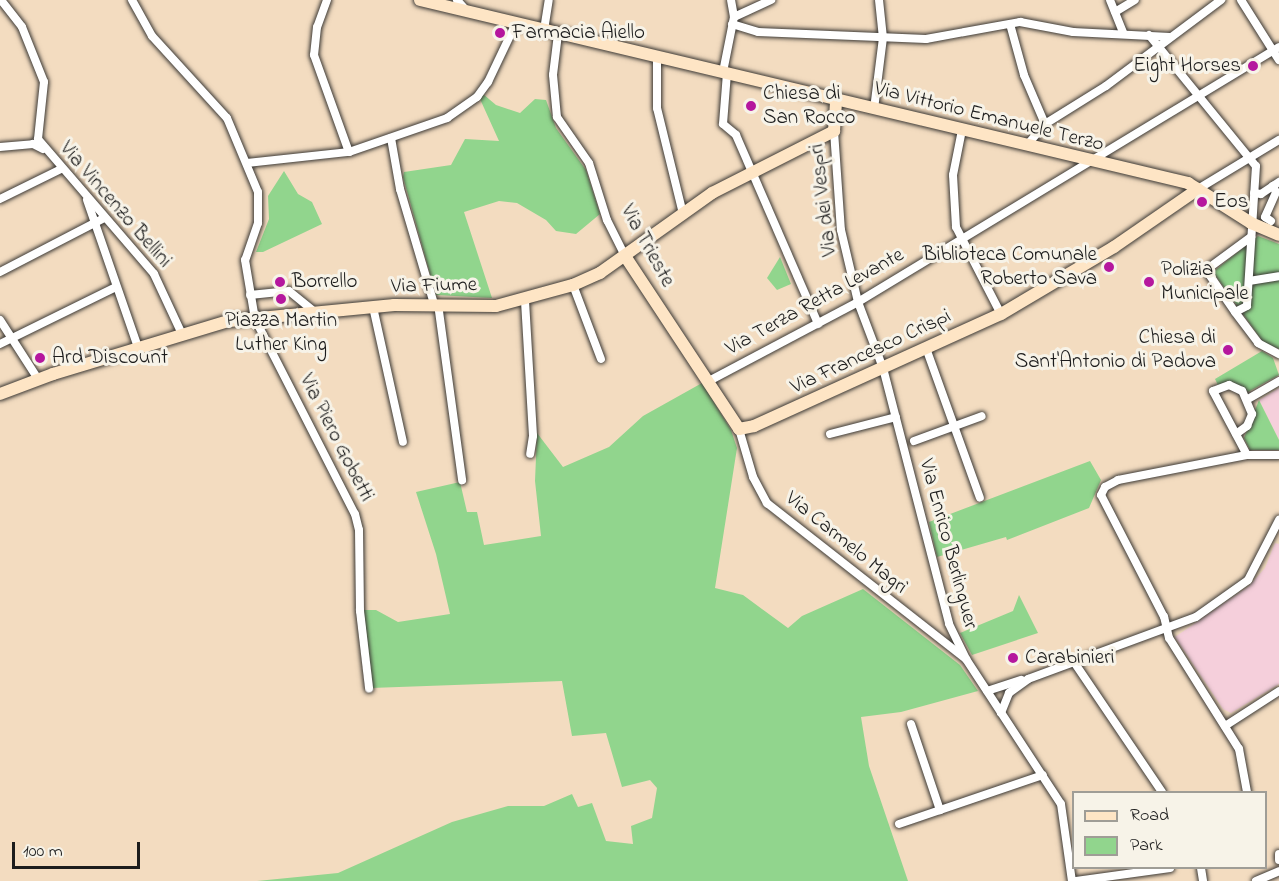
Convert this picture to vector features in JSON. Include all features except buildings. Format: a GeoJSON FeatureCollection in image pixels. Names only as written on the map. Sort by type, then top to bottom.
{"type":"FeatureCollection","features":[{"type":"Feature","properties":{"kind":"street","name":"Via Vincenzo Bellini"},"geometry":{"type":"LineString","coordinates":[[1,0],[22,27],[44,82],[37,131],[43,148],[153,274],[182,334]]}},
{"type":"Feature","properties":{"kind":"street","name":"Via Piero Gobetti"},"geometry":{"type":"LineString","coordinates":[[132,0],[152,36],[227,118],[247,163],[260,201],[258,223],[245,260],[255,319],[355,514],[360,530],[360,611],[369,688]]}},
{"type":"Feature","properties":{"kind":"street"},"geometry":{"type":"LineString","coordinates":[[327,0],[318,27],[314,55],[349,152]]}},
{"type":"Feature","properties":{"kind":"street","name":"Via Vittorio Emanuele Terzo"},"geometry":{"type":"LineString","coordinates":[[420,0],[1188,183],[1251,223],[1276,229]]}},
{"type":"Feature","properties":{"kind":"street"},"geometry":{"type":"LineString","coordinates":[[457,0],[468,11]]}},
{"type":"Feature","properties":{"kind":"street"},"geometry":{"type":"LineString","coordinates":[[544,30],[549,0]]}},
{"type":"Feature","properties":{"kind":"street"},"geometry":{"type":"LineString","coordinates":[[731,0],[733,20],[725,73],[725,127],[736,135],[818,324]]}},
{"type":"Feature","properties":{"kind":"street"},"geometry":{"type":"LineString","coordinates":[[733,20],[771,0]]}},
{"type":"Feature","properties":{"kind":"street"},"geometry":{"type":"LineString","coordinates":[[874,109],[883,38],[879,0]]}},
{"type":"Feature","properties":{"kind":"street"},"geometry":{"type":"LineString","coordinates":[[1110,0],[1123,33]]}},
{"type":"Feature","properties":{"kind":"street"},"geometry":{"type":"LineString","coordinates":[[1115,12],[1136,0]]}},
{"type":"Feature","properties":{"kind":"street"},"geometry":{"type":"LineString","coordinates":[[1028,145],[1045,124],[1221,0]]}},
{"type":"Feature","properties":{"kind":"street"},"geometry":{"type":"LineString","coordinates":[[1242,0],[1276,49],[1279,60]]}},
{"type":"Feature","properties":{"kind":"street"},"geometry":{"type":"LineString","coordinates":[[733,20],[758,32],[883,38],[926,39],[1029,22],[1073,32],[1170,37]]}},
{"type":"Feature","properties":{"kind":"street"},"geometry":{"type":"LineString","coordinates":[[247,163],[349,152],[447,118],[477,97],[501,60],[516,23]]}},
{"type":"Feature","properties":{"kind":"street"},"geometry":{"type":"LineString","coordinates":[[1011,24],[1024,75],[1045,124]]}},
{"type":"Feature","properties":{"kind":"street","name":"Via Trieste"},"geometry":{"type":"LineString","coordinates":[[558,34],[553,75],[557,117],[589,163],[607,220],[625,256],[739,429]]}},
{"type":"Feature","properties":{"kind":"street"},"geometry":{"type":"LineString","coordinates":[[1149,35],[1252,157],[1257,166],[1251,223],[1247,306],[1235,312]]}},
{"type":"Feature","properties":{"kind":"street","name":"Via Terza Retta Levante"},"geometry":{"type":"LineString","coordinates":[[707,382],[858,302],[1276,49]]}},
{"type":"Feature","properties":{"kind":"street"},"geometry":{"type":"LineString","coordinates":[[657,57],[657,108],[683,213]]}},
{"type":"Feature","properties":{"kind":"street"},"geometry":{"type":"LineString","coordinates":[[834,130],[836,99]]}},
{"type":"Feature","properties":{"kind":"street","name":"Via Fiume"},"geometry":{"type":"LineString","coordinates":[[0,394],[38,379],[182,334],[255,319],[374,307],[436,304],[496,306],[525,301],[573,285],[625,256],[683,213],[752,169],[834,130]]}},
{"type":"Feature","properties":{"kind":"street","name":"Via dei Vespri"},"geometry":{"type":"LineString","coordinates":[[834,130],[841,230],[858,302],[883,368]]}},
{"type":"Feature","properties":{"kind":"street"},"geometry":{"type":"LineString","coordinates":[[962,130],[953,175],[956,226],[961,241],[1001,314]]}},
{"type":"Feature","properties":{"kind":"street"},"geometry":{"type":"LineString","coordinates":[[391,138],[400,189],[436,304],[462,480]]}},
{"type":"Feature","properties":{"kind":"street"},"geometry":{"type":"LineString","coordinates":[[1198,189],[1279,140]]}},
{"type":"Feature","properties":{"kind":"street"},"geometry":{"type":"LineString","coordinates":[[0,147],[33,144],[43,148]]}},
{"type":"Feature","properties":{"kind":"street"},"geometry":{"type":"LineString","coordinates":[[0,200],[61,169]]}},
{"type":"Feature","properties":{"kind":"street"},"geometry":{"type":"LineString","coordinates":[[1254,193],[1261,194],[1276,184]]}},
{"type":"Feature","properties":{"kind":"street"},"geometry":{"type":"LineString","coordinates":[[1276,184],[1276,192],[1265,217],[1276,229]]}},
{"type":"Feature","properties":{"kind":"street","name":"Via Francesco Crispi"},"geometry":{"type":"LineString","coordinates":[[739,429],[754,426],[1001,314],[1114,247],[1198,189]]}},
{"type":"Feature","properties":{"kind":"street"},"geometry":{"type":"LineString","coordinates":[[87,198],[93,224],[138,347]]}},
{"type":"Feature","properties":{"kind":"street"},"geometry":{"type":"LineString","coordinates":[[0,272],[104,218]]}},
{"type":"Feature","properties":{"kind":"street"},"geometry":{"type":"LineString","coordinates":[[1251,237],[1206,270],[1258,343],[1279,354]]}},
{"type":"Feature","properties":{"kind":"street"},"geometry":{"type":"LineString","coordinates":[[1249,281],[1279,276]]}},
{"type":"Feature","properties":{"kind":"street"},"geometry":{"type":"LineString","coordinates":[[573,285],[601,360]]}},
{"type":"Feature","properties":{"kind":"street"},"geometry":{"type":"LineString","coordinates":[[0,344],[116,287]]}},
{"type":"Feature","properties":{"kind":"street"},"geometry":{"type":"LineString","coordinates":[[250,295],[289,291],[316,313]]}},
{"type":"Feature","properties":{"kind":"street"},"geometry":{"type":"LineString","coordinates":[[525,301],[533,436],[531,454]]}},
{"type":"Feature","properties":{"kind":"street"},"geometry":{"type":"LineString","coordinates":[[374,307],[403,442]]}},
{"type":"Feature","properties":{"kind":"street"},"geometry":{"type":"LineString","coordinates":[[0,320],[38,379]]}},
{"type":"Feature","properties":{"kind":"street"},"geometry":{"type":"LineString","coordinates":[[926,348],[980,498]]}},
{"type":"Feature","properties":{"kind":"street","name":"Via Enrico Berlinguer"},"geometry":{"type":"LineString","coordinates":[[883,368],[949,624],[966,659],[1061,804],[1074,881]]}},
{"type":"Feature","properties":{"kind":"street"},"geometry":{"type":"LineString","coordinates":[[1248,399],[1279,381]]}},
{"type":"Feature","properties":{"kind":"street"},"geometry":{"type":"LineString","coordinates":[[1236,434],[1251,420],[1248,399],[1229,385],[1213,392],[1247,455]]}},
{"type":"Feature","properties":{"kind":"street"},"geometry":{"type":"LineString","coordinates":[[914,441],[982,416]]}},
{"type":"Feature","properties":{"kind":"street"},"geometry":{"type":"LineString","coordinates":[[830,434],[896,417]]}},
{"type":"Feature","properties":{"kind":"street","name":"Via Carmelo Magrì"},"geometry":{"type":"LineString","coordinates":[[739,429],[753,477],[767,503],[966,659]]}},
{"type":"Feature","properties":{"kind":"street"},"geometry":{"type":"LineString","coordinates":[[1247,791],[1244,761],[1166,628],[1164,617],[1101,495],[1105,487],[1118,480],[1247,455],[1279,455]]}},
{"type":"Feature","properties":{"kind":"street"},"geometry":{"type":"LineString","coordinates":[[987,691],[1028,679],[1196,617],[1248,580],[1279,520]]}},
{"type":"Feature","properties":{"kind":"street"},"geometry":{"type":"LineString","coordinates":[[1074,662],[1161,791]]}},
{"type":"Feature","properties":{"kind":"street"},"geometry":{"type":"LineString","coordinates":[[1001,713],[1009,693],[1028,679]]}},
{"type":"Feature","properties":{"kind":"street"},"geometry":{"type":"LineString","coordinates":[[1225,726],[1279,691]]}},
{"type":"Feature","properties":{"kind":"street"},"geometry":{"type":"LineString","coordinates":[[911,724],[940,810]]}},
{"type":"Feature","properties":{"kind":"street"},"geometry":{"type":"LineString","coordinates":[[899,824],[1043,775]]}},
{"type":"Feature","properties":{"kind":"street"},"geometry":{"type":"LineString","coordinates":[[1279,854],[1279,861]]}},
{"type":"Feature","properties":{"kind":"street"},"geometry":{"type":"LineString","coordinates":[[1074,881],[1156,869]]}},
{"type":"Feature","properties":{"kind":"street"},"geometry":{"type":"LineString","coordinates":[[1256,881],[1265,875],[1279,871]]}},
{"type":"Feature","properties":{"kind":"shaded area"},"geometry":{"type":"Polygon","coordinates":[[[1279,388],[1279,440],[1259,400],[1279,388]]]}},
{"type":"Feature","properties":{"kind":"shaded area"},"geometry":{"type":"Polygon","coordinates":[[[1275,543],[1279,544],[1279,684],[1231,713],[1223,709],[1175,637],[1249,586],[1265,568],[1275,543]]]}},
{"type":"Feature","properties":{"kind":"green space"},"geometry":{"type":"Polygon","coordinates":[[[483,94],[496,105],[520,113],[535,99],[546,100],[556,128],[586,170],[600,214],[576,234],[556,231],[546,220],[517,203],[499,201],[464,212],[492,298],[436,295],[403,177],[404,172],[451,165],[465,139],[499,141],[480,99],[483,94]]]}},
{"type":"Feature","properties":{"kind":"green space"},"geometry":{"type":"Polygon","coordinates":[[[284,171],[298,194],[312,202],[322,224],[263,252],[256,252],[269,219],[268,196],[284,171]]]}},
{"type":"Feature","properties":{"kind":"green space"},"geometry":{"type":"Polygon","coordinates":[[[1258,236],[1279,244],[1279,349],[1263,342],[1213,272],[1258,236]]]}},
{"type":"Feature","properties":{"kind":"green space"},"geometry":{"type":"Polygon","coordinates":[[[780,257],[791,284],[777,290],[767,278],[780,257]]]}},
{"type":"Feature","properties":{"kind":"green space"},"geometry":{"type":"Polygon","coordinates":[[[1262,351],[1273,358],[1279,375],[1248,392],[1232,382],[1218,385],[1215,379],[1262,351]]]}},
{"type":"Feature","properties":{"kind":"green space"},"geometry":{"type":"Polygon","coordinates":[[[702,383],[731,430],[737,448],[715,588],[743,595],[788,628],[802,616],[863,589],[960,665],[978,691],[901,712],[861,717],[869,766],[908,881],[257,881],[338,873],[452,822],[508,806],[544,806],[572,794],[578,807],[592,803],[606,841],[633,844],[631,826],[652,818],[657,788],[650,780],[622,787],[606,733],[572,736],[562,681],[371,688],[363,610],[376,610],[398,622],[450,614],[436,554],[416,492],[460,482],[467,512],[477,512],[484,545],[541,536],[535,481],[537,433],[563,467],[609,447],[643,416],[702,383]]]}},
{"type":"Feature","properties":{"kind":"green space"},"geometry":{"type":"Polygon","coordinates":[[[1259,400],[1279,440],[1279,450],[1250,450],[1244,438],[1259,400]]]}},
{"type":"Feature","properties":{"kind":"green space"},"geometry":{"type":"Polygon","coordinates":[[[1090,461],[1101,480],[1089,508],[1007,540],[1006,537],[937,557],[929,522],[1090,461]]]}},
{"type":"Feature","properties":{"kind":"green space"},"geometry":{"type":"Polygon","coordinates":[[[1019,595],[1038,633],[972,655],[960,633],[1013,611],[1019,595]]]}},
{"type":"Feature","properties":{"kind":"place","name":"Farmacia Aiello"},"geometry":{"type":"Point","coordinates":[500,33]}},
{"type":"Feature","properties":{"kind":"place","name":"Eight Horses"},"geometry":{"type":"Point","coordinates":[1253,66]}},
{"type":"Feature","properties":{"kind":"place","name":"Chiesa di San Rocco"},"geometry":{"type":"Point","coordinates":[751,106]}},
{"type":"Feature","properties":{"kind":"place","name":"Eos"},"geometry":{"type":"Point","coordinates":[1202,202]}},
{"type":"Feature","properties":{"kind":"place","name":"Biblioteca Comunale Roberto Sava"},"geometry":{"type":"Point","coordinates":[1109,267]}},
{"type":"Feature","properties":{"kind":"place","name":"Borrello"},"geometry":{"type":"Point","coordinates":[280,282]}},
{"type":"Feature","properties":{"kind":"place","name":"Polizia Municipale"},"geometry":{"type":"Point","coordinates":[1149,282]}},
{"type":"Feature","properties":{"kind":"place","name":"Piazza Martin Luther King"},"geometry":{"type":"Point","coordinates":[281,299]}},
{"type":"Feature","properties":{"kind":"place","name":"Chiesa di Sant'Antonio di Padova"},"geometry":{"type":"Point","coordinates":[1228,350]}},
{"type":"Feature","properties":{"kind":"place","name":"Ard Discount"},"geometry":{"type":"Point","coordinates":[40,358]}},
{"type":"Feature","properties":{"kind":"place","name":"Carabinieri"},"geometry":{"type":"Point","coordinates":[1013,658]}}]}
